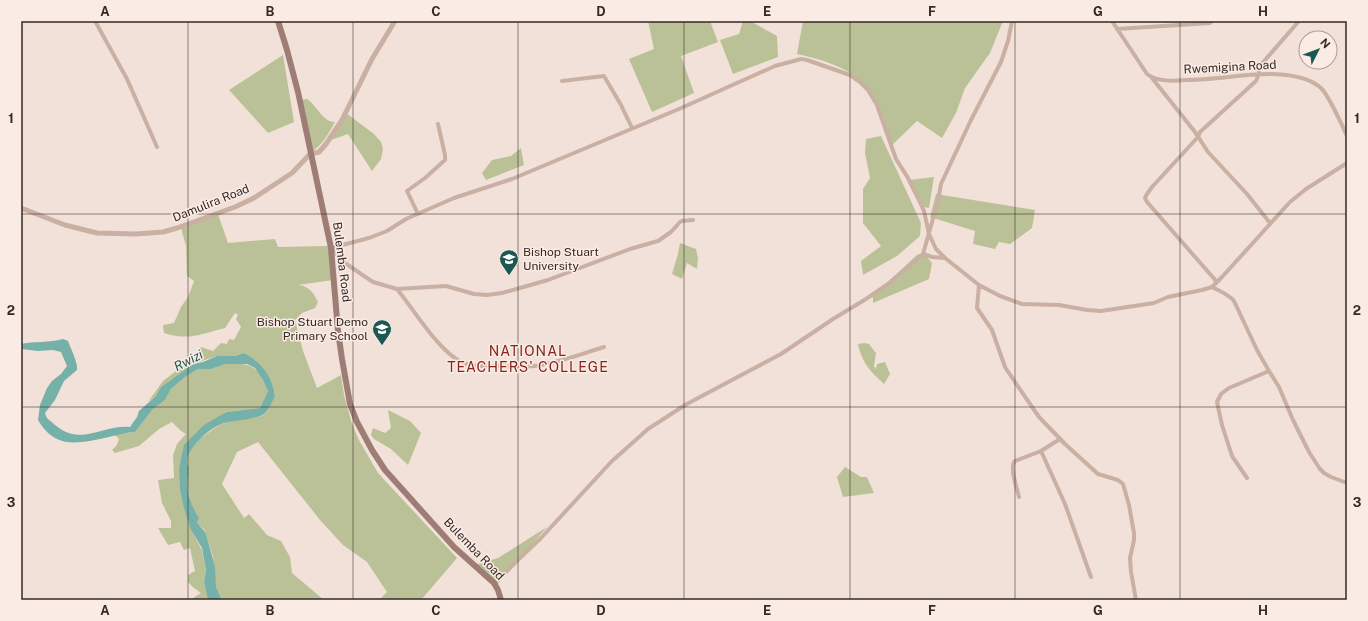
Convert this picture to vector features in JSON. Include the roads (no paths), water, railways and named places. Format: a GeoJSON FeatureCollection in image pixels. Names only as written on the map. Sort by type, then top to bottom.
{"type":"FeatureCollection","features":[{"type":"Feature","properties":{"kind":"main road","name":"Bulemba Road"},"geometry":{"type":"LineString","coordinates":[[278,21],[288,50],[298,92],[331,248],[341,352],[350,404],[357,422],[385,470],[454,547],[496,586],[501,600]]}},
{"type":"Feature","properties":{"kind":"street"},"geometry":{"type":"LineString","coordinates":[[95,21],[127,79],[157,147]]}},
{"type":"Feature","properties":{"kind":"street","name":"Damulira Road"},"geometry":{"type":"LineString","coordinates":[[21,208],[64,225],[97,233],[125,235],[163,232],[178,228],[220,213],[254,198],[292,173],[310,154],[318,152],[326,144],[334,132],[372,59],[395,21]]}},
{"type":"Feature","properties":{"kind":"street"},"geometry":{"type":"LineString","coordinates":[[491,581],[504,574],[524,555],[611,462],[648,429],[685,405],[781,354],[888,284],[922,254],[938,201],[941,184],[971,120],[1001,62],[1008,41],[1012,21]]}},
{"type":"Feature","properties":{"kind":"street"},"geometry":{"type":"LineString","coordinates":[[1112,21],[1147,74],[1152,77],[1208,152],[1247,194],[1270,223]]}},
{"type":"Feature","properties":{"kind":"street"},"geometry":{"type":"LineString","coordinates":[[1117,29],[1210,23],[1212,21]]}},
{"type":"Feature","properties":{"kind":"street"},"geometry":{"type":"LineString","coordinates":[[1217,282],[1145,198],[1146,194],[1198,138],[1200,132],[1256,81],[1259,74],[1259,67],[1299,21]]}},
{"type":"Feature","properties":{"kind":"street"},"geometry":{"type":"LineString","coordinates":[[694,220],[680,222],[671,232],[658,241],[548,280],[502,294],[474,294],[446,286],[397,289],[373,282],[345,263],[331,248],[370,238],[454,198],[512,179],[784,63],[801,60],[807,60],[850,75],[868,90],[874,99],[896,159],[908,178],[924,211],[929,234],[936,249],[979,285],[1000,296],[1022,304],[1059,305],[1101,311],[1154,303],[1168,297],[1202,290],[1212,286],[1290,202],[1306,188],[1347,163]]}},
{"type":"Feature","properties":{"kind":"street","name":"Rwemigina Road"},"geometry":{"type":"LineString","coordinates":[[1152,77],[1157,79],[1181,80],[1278,74],[1303,78],[1321,88],[1347,136]]}},
{"type":"Feature","properties":{"kind":"street"},"geometry":{"type":"LineString","coordinates":[[562,81],[604,76],[632,128]]}},
{"type":"Feature","properties":{"kind":"street"},"geometry":{"type":"LineString","coordinates":[[418,214],[407,191],[425,178],[445,160],[438,124]]}},
{"type":"Feature","properties":{"kind":"street"},"geometry":{"type":"LineString","coordinates":[[922,254],[932,258],[945,258]]}},
{"type":"Feature","properties":{"kind":"street"},"geometry":{"type":"LineString","coordinates":[[979,285],[978,308],[992,330],[1005,367],[1039,417],[1060,439],[1098,474],[1118,480],[1123,484],[1129,505],[1134,533],[1134,540],[1130,553],[1131,572],[1136,600]]}},
{"type":"Feature","properties":{"kind":"street"},"geometry":{"type":"LineString","coordinates":[[1212,286],[1221,293],[1230,296],[1234,301],[1257,350],[1279,386],[1293,420],[1309,452],[1324,473],[1347,483]]}},
{"type":"Feature","properties":{"kind":"street"},"geometry":{"type":"LineString","coordinates":[[397,289],[423,325],[438,342],[456,358],[467,365],[532,366],[557,361],[604,347]]}},
{"type":"Feature","properties":{"kind":"street"},"geometry":{"type":"LineString","coordinates":[[1247,478],[1232,456],[1217,402],[1222,394],[1229,388],[1269,371]]}},
{"type":"Feature","properties":{"kind":"street"},"geometry":{"type":"LineString","coordinates":[[1019,497],[1012,465],[1013,463],[1041,451],[1060,439]]}},
{"type":"Feature","properties":{"kind":"street"},"geometry":{"type":"LineString","coordinates":[[1041,451],[1065,504],[1091,577]]}},
{"type":"Feature","properties":{"kind":"water"},"geometry":{"type":"Polygon","coordinates":[[[63,339],[68,341],[77,370],[64,381],[55,400],[45,413],[55,425],[74,434],[91,434],[119,427],[130,427],[139,411],[156,396],[161,387],[193,364],[203,362],[217,356],[235,356],[244,353],[256,361],[266,371],[272,383],[275,397],[265,413],[255,418],[224,423],[215,427],[195,445],[188,455],[187,460],[189,469],[188,482],[190,499],[199,518],[197,522],[206,534],[215,567],[216,587],[222,600],[208,600],[204,582],[206,570],[202,548],[191,530],[184,508],[180,489],[179,468],[184,445],[204,425],[226,412],[260,408],[268,391],[263,380],[255,368],[247,364],[226,364],[211,369],[198,369],[185,377],[171,389],[165,400],[153,409],[135,432],[83,442],[63,441],[50,434],[43,428],[38,420],[40,405],[47,388],[67,366],[61,352],[53,350],[38,351],[21,349],[21,344],[63,339]]]}},
{"type":"Feature","properties":{"kind":"place","name":"Bishop Stuart University"},"geometry":{"type":"Point","coordinates":[509,276]}},
{"type":"Feature","properties":{"kind":"place","name":"Bishop Stuart Demo Primary School"},"geometry":{"type":"Point","coordinates":[382,346]}},
{"type":"Feature","properties":{"kind":"district","name":"NATIONAL TEACHERS' COLLEGE"},"geometry":{"type":"Point","coordinates":[528,360]}},
{"type":"Feature","properties":{"kind":"water label","name":"Rwizi"},"geometry":{"type":"Point","coordinates":[188,360]}}]}
